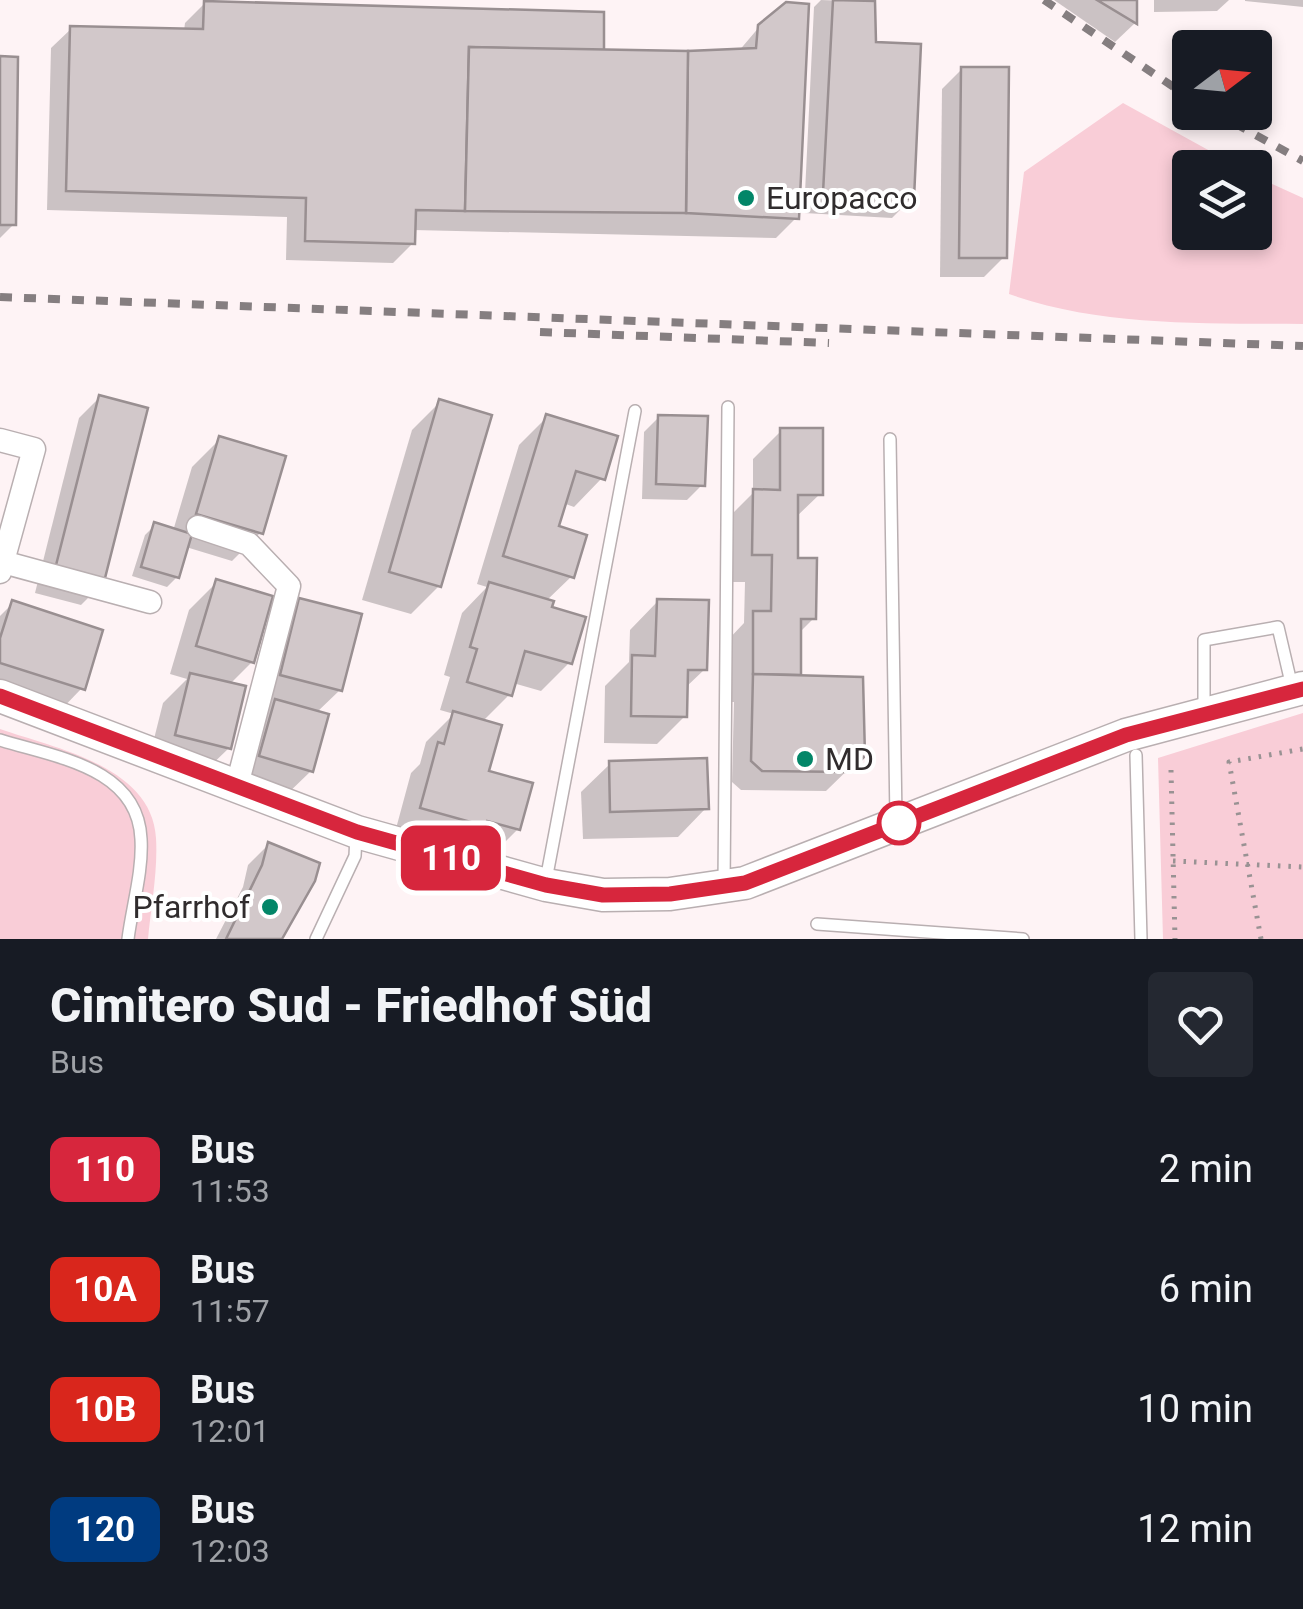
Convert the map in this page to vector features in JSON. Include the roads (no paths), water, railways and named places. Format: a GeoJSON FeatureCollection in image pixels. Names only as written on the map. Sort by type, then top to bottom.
{"type":"FeatureCollection","features":[{"type":"Feature","properties":{"kind":"street"},"geometry":{"type":"LineString","coordinates":[[0,440],[34,448],[2,567],[150,602]]}},
{"type":"Feature","properties":{"kind":"street"},"geometry":{"type":"LineString","coordinates":[[198,527],[249,544],[289,586],[236,789]]}},
{"type":"Feature","properties":{"kind":"street"},"geometry":{"type":"LineString","coordinates":[[0,696],[357,832],[546,885],[603,895],[724,889],[1126,735],[1298,690]]}},
{"type":"Feature","properties":{"kind":"lane"},"geometry":{"type":"LineString","coordinates":[[724,889],[728,407]]}},
{"type":"Feature","properties":{"kind":"lane"},"geometry":{"type":"LineString","coordinates":[[546,885],[635,412]]}},
{"type":"Feature","properties":{"kind":"lane"},"geometry":{"type":"LineString","coordinates":[[890,439],[896,824]]}},
{"type":"Feature","properties":{"kind":"lane"},"geometry":{"type":"LineString","coordinates":[[1204,714],[1204,640],[1278,627],[1298,690]]}},
{"type":"Feature","properties":{"kind":"lane"},"geometry":{"type":"LineString","coordinates":[[0,740],[96,770],[120,788],[134,812],[141,839],[128,939]]}},
{"type":"Feature","properties":{"kind":"lane"},"geometry":{"type":"LineString","coordinates":[[1136,755],[1141,939]]}},
{"type":"Feature","properties":{"kind":"lane"},"geometry":{"type":"LineString","coordinates":[[316,939],[355,856],[357,832]]}},
{"type":"Feature","properties":{"kind":"lane"},"geometry":{"type":"LineString","coordinates":[[816,924],[1023,939]]}},
{"type":"Feature","properties":{"kind":"railway"},"geometry":{"type":"LineString","coordinates":[[1044,0],[1172,86]]}},
{"type":"Feature","properties":{"kind":"railway"},"geometry":{"type":"LineString","coordinates":[[1247,130],[1303,161]]}},
{"type":"Feature","properties":{"kind":"railway"},"geometry":{"type":"LineString","coordinates":[[0,297],[1303,346]]}},
{"type":"Feature","properties":{"kind":"railway"},"geometry":{"type":"LineString","coordinates":[[540,332],[829,343]]}},
{"type":"Feature","properties":{"kind":"place","name":"Europacco"},"geometry":{"type":"Point","coordinates":[746,198]}},
{"type":"Feature","properties":{"kind":"place","name":"MD"},"geometry":{"type":"Point","coordinates":[805,759]}},
{"type":"Feature","properties":{"kind":"place","name":"Pfarrhof"},"geometry":{"type":"Point","coordinates":[270,907]}}]}
